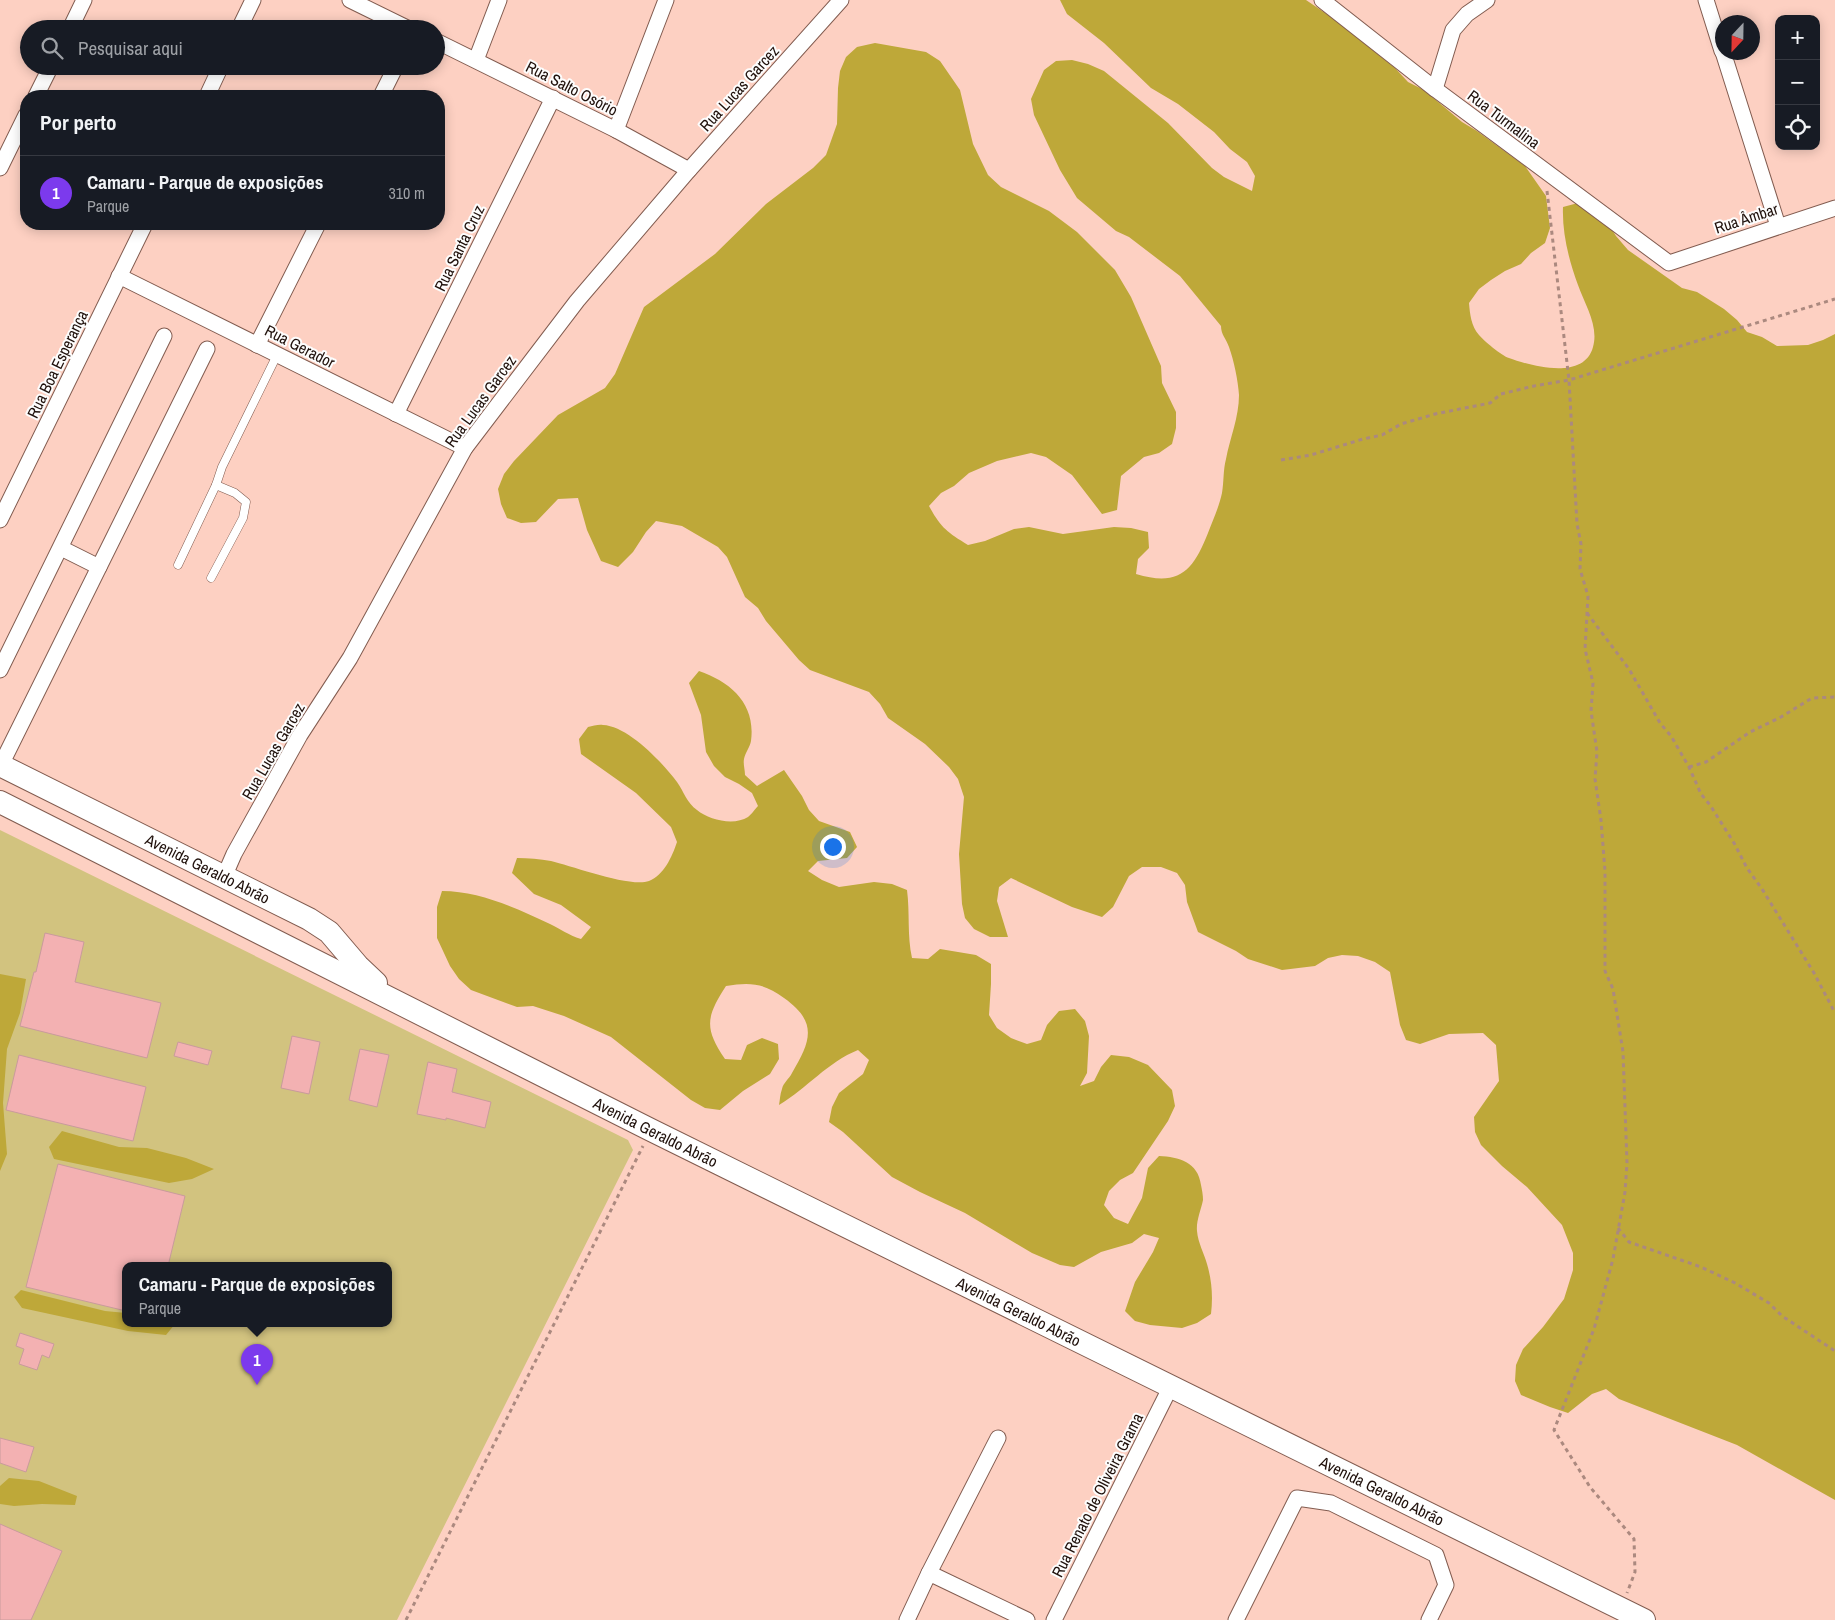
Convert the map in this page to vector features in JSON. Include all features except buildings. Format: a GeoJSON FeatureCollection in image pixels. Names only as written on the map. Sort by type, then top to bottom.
{"type":"FeatureCollection","features":[{"type":"Feature","properties":{"kind":"main road","name":"Avenida Geraldo Abrão"},"geometry":{"type":"LineString","coordinates":[[0,766],[318,924],[329,932],[358,966],[395,1000]]}},
{"type":"Feature","properties":{"kind":"main road","name":"Avenida Geraldo Abrão"},"geometry":{"type":"LineString","coordinates":[[0,802],[651,1130],[1171,1386],[1619,1615],[1644,1620]]}},
{"type":"Feature","properties":{"kind":"street"},"geometry":{"type":"LineString","coordinates":[[74,20],[84,0]]}},
{"type":"Feature","properties":{"kind":"street"},"geometry":{"type":"LineString","coordinates":[[243,20],[253,0]]}},
{"type":"Feature","properties":{"kind":"street"},"geometry":{"type":"LineString","coordinates":[[350,0],[391,20]]}},
{"type":"Feature","properties":{"kind":"street"},"geometry":{"type":"LineString","coordinates":[[476,60],[499,0]]}},
{"type":"Feature","properties":{"kind":"street"},"geometry":{"type":"LineString","coordinates":[[616,130],[666,0]]}},
{"type":"Feature","properties":{"kind":"street","name":"Rua Lucas Garcez"},"geometry":{"type":"LineString","coordinates":[[224,877],[234,854],[300,735],[350,658],[464,448],[577,301],[689,170],[841,0]]}},
{"type":"Feature","properties":{"kind":"street","name":"Rua Turmalina"},"geometry":{"type":"LineString","coordinates":[[1322,0],[1435,89],[1669,263]]}},
{"type":"Feature","properties":{"kind":"street"},"geometry":{"type":"LineString","coordinates":[[1435,89],[1453,30],[1467,14],[1487,0]]}},
{"type":"Feature","properties":{"kind":"street"},"geometry":{"type":"LineString","coordinates":[[1706,0],[1715,28]]}},
{"type":"Feature","properties":{"kind":"street","name":"Rua Salto Osório"},"geometry":{"type":"LineString","coordinates":[[445,45],[616,130],[689,170]]}},
{"type":"Feature","properties":{"kind":"street"},"geometry":{"type":"LineString","coordinates":[[1726,60],[1778,226]]}},
{"type":"Feature","properties":{"kind":"street"},"geometry":{"type":"LineString","coordinates":[[39,90],[46,75]]}},
{"type":"Feature","properties":{"kind":"street"},"geometry":{"type":"LineString","coordinates":[[209,90],[216,75]]}},
{"type":"Feature","properties":{"kind":"street"},"geometry":{"type":"LineString","coordinates":[[384,90],[392,75]]}},
{"type":"Feature","properties":{"kind":"street","name":"Rua Santa Cruz"},"geometry":{"type":"LineString","coordinates":[[396,414],[553,98]]}},
{"type":"Feature","properties":{"kind":"street"},"geometry":{"type":"LineString","coordinates":[[0,168],[20,128]]}},
{"type":"Feature","properties":{"kind":"street","name":"Rua Âmbar"},"geometry":{"type":"LineString","coordinates":[[1669,263],[1835,208]]}},
{"type":"Feature","properties":{"kind":"street","name":"Rua Boa Esperança"},"geometry":{"type":"LineString","coordinates":[[0,520],[141,230]]}},
{"type":"Feature","properties":{"kind":"street"},"geometry":{"type":"LineString","coordinates":[[257,345],[315,230]]}},
{"type":"Feature","properties":{"kind":"street","name":"Rua Gerador"},"geometry":{"type":"LineString","coordinates":[[119,276],[464,448]]}},
{"type":"Feature","properties":{"kind":"street"},"geometry":{"type":"LineString","coordinates":[[0,670],[164,336]]}},
{"type":"Feature","properties":{"kind":"street"},"geometry":{"type":"LineString","coordinates":[[0,766],[207,349]]}},
{"type":"Feature","properties":{"kind":"street"},"geometry":{"type":"LineString","coordinates":[[61,548],[98,567]]}},
{"type":"Feature","properties":{"kind":"street","name":"Rua Renato de Oliveira Grama"},"geometry":{"type":"LineString","coordinates":[[1054,1620],[1171,1386]]}},
{"type":"Feature","properties":{"kind":"street"},"geometry":{"type":"LineString","coordinates":[[907,1620],[998,1438]]}},
{"type":"Feature","properties":{"kind":"street"},"geometry":{"type":"LineString","coordinates":[[1236,1620],[1297,1498],[1331,1503],[1436,1555],[1446,1585],[1429,1620]]}},
{"type":"Feature","properties":{"kind":"street"},"geometry":{"type":"LineString","coordinates":[[930,1573],[1027,1620]]}},
{"type":"Feature","properties":{"kind":"lane"},"geometry":{"type":"LineString","coordinates":[[178,565],[216,485],[222,468],[277,355]]}},
{"type":"Feature","properties":{"kind":"lane"},"geometry":{"type":"LineString","coordinates":[[211,578],[243,518],[246,502],[235,493],[216,485]]}},
{"type":"Feature","properties":{"kind":"path"},"geometry":{"type":"LineString","coordinates":[[1545,171],[1569,380],[1577,524],[1582,544],[1580,569],[1588,596],[1585,649],[1593,683],[1591,711],[1597,752],[1594,779],[1601,820],[1604,871],[1605,971],[1613,989],[1623,1052],[1627,1163],[1625,1192],[1617,1227],[1613,1259],[1594,1328],[1554,1430],[1590,1488],[1634,1539],[1635,1572],[1619,1615]]}},
{"type":"Feature","properties":{"kind":"path"},"geometry":{"type":"LineString","coordinates":[[1281,460],[1311,455],[1362,439],[1382,436],[1401,424],[1490,403],[1501,394],[1569,380],[1835,299]]}},
{"type":"Feature","properties":{"kind":"path"},"geometry":{"type":"LineString","coordinates":[[1586,612],[1629,669],[1660,723],[1671,736],[1689,766],[1701,794],[1734,843],[1747,868],[1814,973],[1835,1013]]}},
{"type":"Feature","properties":{"kind":"path"},"geometry":{"type":"LineString","coordinates":[[1689,766],[1706,762],[1750,732],[1781,718],[1812,698],[1835,697]]}},
{"type":"Feature","properties":{"kind":"path"},"geometry":{"type":"LineString","coordinates":[[406,1620],[651,1130]]}},
{"type":"Feature","properties":{"kind":"path"},"geometry":{"type":"LineString","coordinates":[[1617,1227],[1629,1242],[1701,1267],[1735,1283],[1769,1303],[1782,1316],[1835,1351]]}},
{"type":"Feature","properties":{"kind":"shaded area"},"geometry":{"type":"Polygon","coordinates":[[[1060,0],[1306,0],[1334,19],[1395,68],[1408,82],[1424,90],[1462,122],[1525,166],[1546,196],[1550,228],[1545,243],[1531,253],[1521,264],[1505,271],[1479,289],[1469,303],[1471,320],[1476,331],[1493,348],[1509,358],[1543,367],[1568,368],[1588,358],[1593,347],[1593,323],[1572,266],[1564,227],[1563,207],[1578,203],[1606,220],[1628,250],[1682,288],[1697,292],[1724,309],[1747,332],[1762,337],[1777,346],[1808,345],[1835,334],[1835,1500],[1737,1445],[1619,1399],[1606,1389],[1592,1394],[1568,1413],[1521,1395],[1515,1381],[1516,1365],[1523,1349],[1543,1327],[1564,1299],[1573,1270],[1573,1253],[1562,1225],[1527,1187],[1481,1145],[1475,1132],[1474,1117],[1499,1081],[1496,1045],[1483,1033],[1449,1034],[1420,1044],[1406,1040],[1400,1025],[1390,972],[1375,962],[1358,956],[1342,955],[1328,958],[1315,966],[1282,970],[1248,959],[1198,932],[1187,902],[1185,885],[1177,873],[1161,867],[1142,867],[1129,876],[1113,907],[1102,917],[1072,907],[1011,878],[999,887],[997,901],[1008,937],[990,937],[974,929],[965,918],[962,904],[959,854],[964,797],[958,779],[949,767],[925,744],[888,718],[880,704],[869,692],[810,670],[799,660],[766,621],[758,608],[745,597],[727,557],[718,547],[682,526],[656,521],[633,552],[618,567],[601,561],[587,530],[578,498],[558,499],[536,522],[521,523],[507,518],[501,504],[498,489],[504,474],[558,415],[605,388],[615,374],[644,307],[715,254],[766,204],[813,168],[826,155],[837,124],[840,71],[846,57],[857,47],[875,43],[926,52],[940,61],[960,90],[973,144],[988,175],[1001,187],[1049,211],[1077,232],[1115,270],[1131,297],[1161,366],[1162,383],[1176,412],[1176,428],[1172,444],[1159,453],[1144,457],[1121,476],[1117,510],[1102,514],[1072,475],[1046,457],[1031,453],[997,461],[969,473],[954,486],[941,493],[929,506],[933,513],[945,529],[968,545],[985,541],[1014,529],[1029,527],[1063,534],[1114,527],[1131,528],[1148,532],[1149,548],[1138,559],[1136,574],[1151,578],[1174,577],[1190,566],[1202,546],[1219,503],[1223,489],[1225,463],[1238,411],[1238,383],[1229,347],[1221,326],[1180,276],[1129,237],[1116,231],[1077,198],[1060,170],[1034,115],[1031,99],[1044,70],[1056,61],[1072,60],[1088,64],[1104,71],[1168,123],[1212,168],[1224,177],[1252,191],[1255,176],[1247,162],[1230,149],[1214,132],[1178,104],[1151,88],[1104,43],[1067,14],[1060,0]]]}},
{"type":"Feature","properties":{"kind":"shaded area"},"geometry":{"type":"Polygon","coordinates":[[[699,671],[731,688],[745,705],[752,728],[751,741],[744,759],[745,775],[757,786],[784,770],[809,810],[819,821],[850,832],[857,847],[847,858],[818,861],[808,871],[822,880],[839,887],[874,882],[892,884],[907,890],[912,958],[928,959],[940,949],[976,955],[991,964],[989,1015],[997,1028],[1011,1038],[1027,1044],[1041,1040],[1047,1025],[1059,1011],[1075,1009],[1085,1021],[1089,1036],[1087,1073],[1080,1086],[1094,1081],[1101,1067],[1111,1055],[1129,1057],[1148,1065],[1172,1090],[1175,1106],[1168,1121],[1133,1173],[1120,1180],[1109,1191],[1104,1205],[1114,1218],[1128,1224],[1142,1198],[1148,1168],[1159,1156],[1174,1158],[1192,1166],[1199,1177],[1203,1194],[1197,1231],[1210,1277],[1212,1295],[1211,1314],[1197,1323],[1182,1328],[1150,1325],[1135,1321],[1125,1311],[1135,1282],[1159,1238],[1144,1234],[1132,1243],[1101,1252],[1074,1267],[1060,1265],[1032,1253],[965,1213],[892,1177],[843,1132],[829,1122],[832,1107],[839,1093],[863,1074],[869,1060],[858,1050],[837,1061],[779,1105],[783,1087],[804,1051],[808,1032],[802,1015],[795,1007],[770,989],[750,984],[726,986],[714,1006],[710,1022],[711,1030],[713,1039],[725,1059],[741,1060],[747,1045],[762,1038],[778,1044],[779,1059],[770,1074],[743,1091],[720,1110],[705,1108],[691,1100],[611,1037],[564,1016],[533,1006],[517,1007],[471,990],[459,979],[450,966],[437,938],[437,907],[442,891],[470,894],[497,901],[581,939],[591,927],[561,905],[534,894],[512,873],[517,858],[551,861],[629,882],[649,881],[663,870],[670,859],[677,842],[671,827],[636,793],[581,754],[579,739],[588,727],[600,725],[613,727],[634,738],[671,774],[688,801],[708,817],[722,821],[742,820],[748,817],[758,806],[752,793],[725,777],[714,766],[706,752],[701,715],[689,683],[699,671]]]}},
{"type":"Feature","properties":{"kind":"shaded area"},"geometry":{"type":"Polygon","coordinates":[[[0,830],[628,1140],[633,1150],[397,1620],[0,1620],[0,830]]]}},
{"type":"Feature","properties":{"kind":"shaded area"},"geometry":{"type":"Polygon","coordinates":[[[0,974],[26,979],[20,1013],[7,1049],[3,1103],[7,1154],[0,1171],[0,974]]]}},
{"type":"Feature","properties":{"kind":"shaded area"},"geometry":{"type":"Polygon","coordinates":[[[62,1131],[119,1147],[147,1148],[186,1158],[214,1169],[192,1179],[169,1183],[54,1159],[49,1147],[62,1131]]]}},
{"type":"Feature","properties":{"kind":"shaded area"},"geometry":{"type":"Polygon","coordinates":[[[21,1290],[105,1311],[122,1313],[122,1327],[173,1327],[166,1335],[128,1331],[22,1308],[14,1297],[21,1290]]]}},
{"type":"Feature","properties":{"kind":"shaded area"},"geometry":{"type":"Polygon","coordinates":[[[9,1478],[39,1481],[77,1496],[75,1505],[42,1504],[14,1506],[0,1504],[0,1486],[9,1478]]]}},
{"type":"Feature","properties":{"kind":"place","name":"Camaru - Parque de exposições"},"geometry":{"type":"Point","coordinates":[257,1385]}}]}
